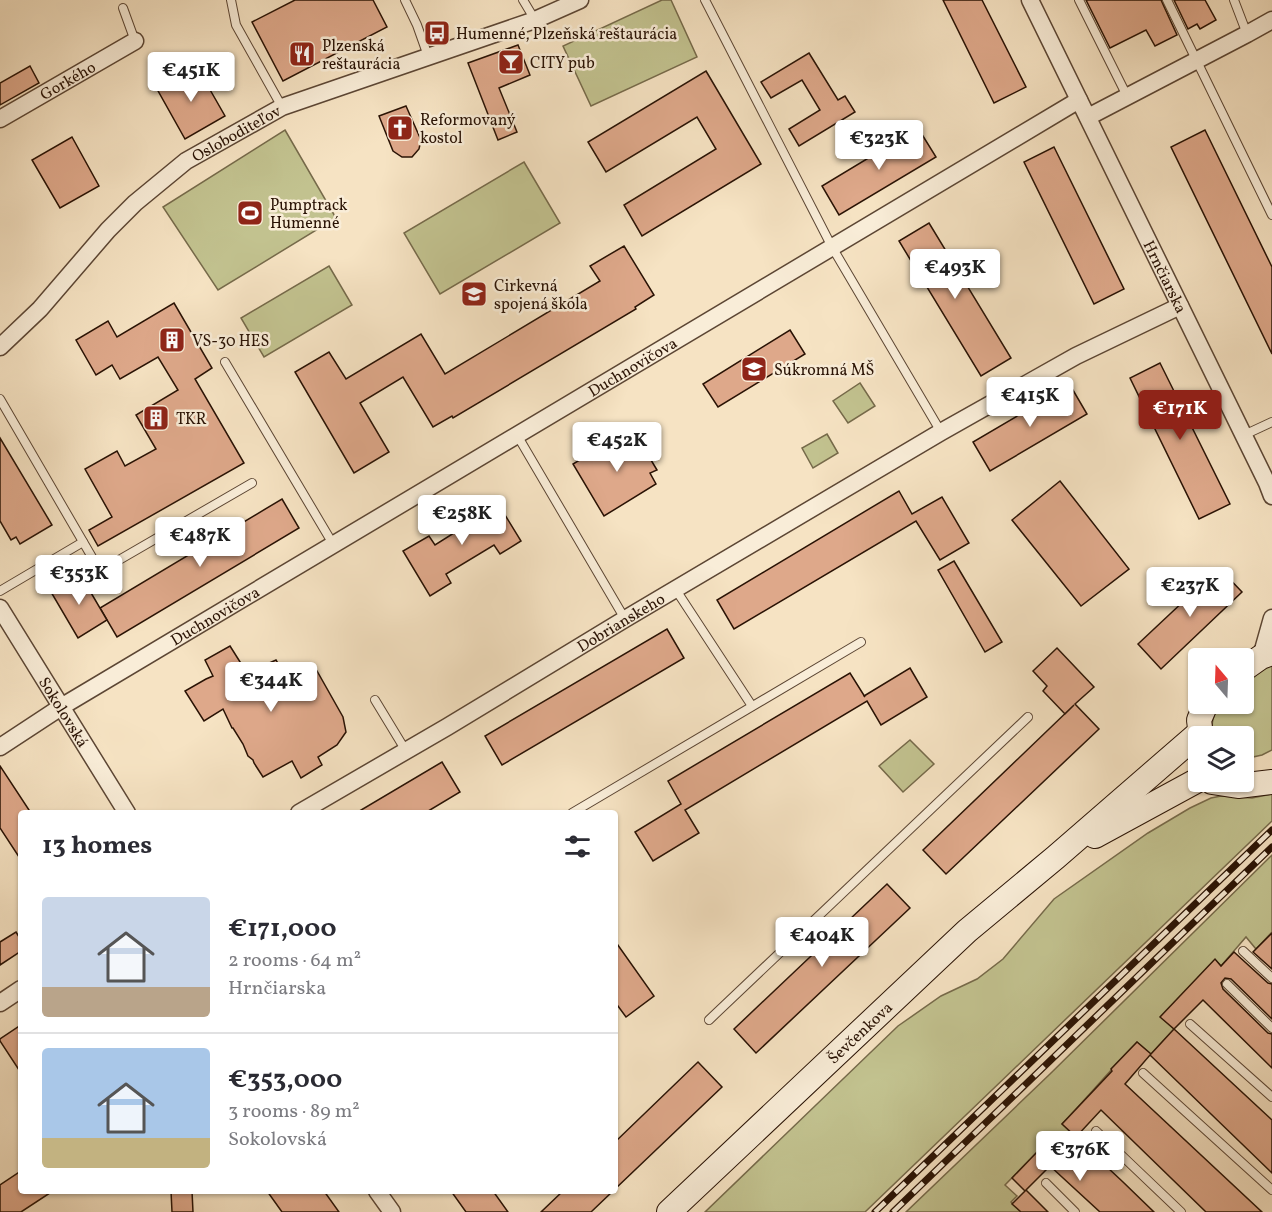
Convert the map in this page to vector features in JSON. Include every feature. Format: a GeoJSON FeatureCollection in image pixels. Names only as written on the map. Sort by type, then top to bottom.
{"type":"FeatureCollection","features":[{"type":"Feature","properties":{"kind":"main road","name":"Ševčenkova"},"geometry":{"type":"LineString","coordinates":[[669,1212],[967,931],[1188,744]]}},
{"type":"Feature","properties":{"kind":"main road","name":"Ševčenkova"},"geometry":{"type":"LineString","coordinates":[[1056,857],[1188,785]]}},
{"type":"Feature","properties":{"kind":"street","name":"Osloboditeľov"},"geometry":{"type":"LineString","coordinates":[[0,347],[40,309],[95,244],[135,203],[186,161],[282,107],[534,20],[580,0]]}},
{"type":"Feature","properties":{"kind":"street","name":"Hrnčiarska"},"geometry":{"type":"LineString","coordinates":[[1030,0],[1272,496]]}},
{"type":"Feature","properties":{"kind":"street"},"geometry":{"type":"LineString","coordinates":[[1088,117],[1272,20]]}},
{"type":"Feature","properties":{"kind":"street","name":"Gorkého"},"geometry":{"type":"LineString","coordinates":[[0,119],[135,41]]}},
{"type":"Feature","properties":{"kind":"street","name":"Duchnovičova"},"geometry":{"type":"LineString","coordinates":[[0,747],[61,707],[1079,100]]}},
{"type":"Feature","properties":{"kind":"street","name":"Dobrianskeho"},"geometry":{"type":"LineString","coordinates":[[304,810],[941,432],[1076,356],[1180,306]]}},
{"type":"Feature","properties":{"kind":"street","name":"Sokolovská"},"geometry":{"type":"LineString","coordinates":[[0,608],[125,810]]}},
{"type":"Feature","properties":{"kind":"street"},"geometry":{"type":"LineString","coordinates":[[1259,660],[1272,618]]}},
{"type":"Feature","properties":{"kind":"street"},"geometry":{"type":"LineString","coordinates":[[0,1003],[18,991]]}},
{"type":"Feature","properties":{"kind":"street"},"geometry":{"type":"LineString","coordinates":[[379,1194],[392,1212]]}},
{"type":"Feature","properties":{"kind":"lane"},"geometry":{"type":"LineString","coordinates":[[231,0],[236,25],[282,107]]}},
{"type":"Feature","properties":{"kind":"lane"},"geometry":{"type":"LineString","coordinates":[[405,0],[428,56]]}},
{"type":"Feature","properties":{"kind":"lane"},"geometry":{"type":"LineString","coordinates":[[523,0],[534,20]]}},
{"type":"Feature","properties":{"kind":"lane"},"geometry":{"type":"LineString","coordinates":[[705,0],[832,247],[941,432]]}},
{"type":"Feature","properties":{"kind":"lane"},"geometry":{"type":"LineString","coordinates":[[1079,0],[1127,96]]}},
{"type":"Feature","properties":{"kind":"lane"},"geometry":{"type":"LineString","coordinates":[[1167,0],[1272,214]]}},
{"type":"Feature","properties":{"kind":"lane"},"geometry":{"type":"LineString","coordinates":[[1234,0],[1247,34]]}},
{"type":"Feature","properties":{"kind":"lane"},"geometry":{"type":"LineString","coordinates":[[123,8],[135,41]]}},
{"type":"Feature","properties":{"kind":"lane"},"geometry":{"type":"LineString","coordinates":[[225,363],[333,544]]}},
{"type":"Feature","properties":{"kind":"lane"},"geometry":{"type":"LineString","coordinates":[[0,399],[100,571],[252,483]]}},
{"type":"Feature","properties":{"kind":"lane"},"geometry":{"type":"LineString","coordinates":[[1244,435],[1272,422]]}},
{"type":"Feature","properties":{"kind":"lane"},"geometry":{"type":"LineString","coordinates":[[517,435],[625,619]]}},
{"type":"Feature","properties":{"kind":"lane"},"geometry":{"type":"LineString","coordinates":[[0,591],[83,542]]}},
{"type":"Feature","properties":{"kind":"lane"},"geometry":{"type":"LineString","coordinates":[[676,590],[752,706]]}},
{"type":"Feature","properties":{"kind":"lane"},"geometry":{"type":"LineString","coordinates":[[577,810],[861,642]]}},
{"type":"Feature","properties":{"kind":"lane"},"geometry":{"type":"LineString","coordinates":[[375,700],[405,751]]}},
{"type":"Feature","properties":{"kind":"lane"},"geometry":{"type":"LineString","coordinates":[[709,1020],[1028,717]]}},
{"type":"Feature","properties":{"kind":"lane"},"geometry":{"type":"LineString","coordinates":[[1244,951],[1272,978]]}},
{"type":"Feature","properties":{"kind":"lane"},"geometry":{"type":"LineString","coordinates":[[1227,984],[1272,1028]]}},
{"type":"Feature","properties":{"kind":"lane"},"geometry":{"type":"LineString","coordinates":[[1190,1024],[1272,1097]]}},
{"type":"Feature","properties":{"kind":"lane"},"geometry":{"type":"LineString","coordinates":[[1143,1073],[1272,1190]]}},
{"type":"Feature","properties":{"kind":"lane"},"geometry":{"type":"LineString","coordinates":[[1096,1131],[1181,1212]]}},
{"type":"Feature","properties":{"kind":"lane"},"geometry":{"type":"LineString","coordinates":[[1046,1183],[1075,1212]]}},
{"type":"Feature","properties":{"kind":"green space"},"geometry":{"type":"Polygon","coordinates":[[[662,0],[671,0],[697,57],[591,106],[563,46],[662,0]]]}},
{"type":"Feature","properties":{"kind":"green space","name":"Pumptrack Humenné"},"geometry":{"type":"Polygon","coordinates":[[[285,130],[336,218],[218,290],[163,207],[285,130]]]}},
{"type":"Feature","properties":{"kind":"green space"},"geometry":{"type":"Polygon","coordinates":[[[524,162],[560,223],[440,294],[404,233],[524,162]]]}},
{"type":"Feature","properties":{"kind":"green space"},"geometry":{"type":"Polygon","coordinates":[[[329,266],[352,305],[264,357],[241,318],[329,266]]]}},
{"type":"Feature","properties":{"kind":"green space"},"geometry":{"type":"Polygon","coordinates":[[[860,383],[875,406],[848,423],[833,401],[860,383]]]}},
{"type":"Feature","properties":{"kind":"green space"},"geometry":{"type":"Polygon","coordinates":[[[827,434],[838,453],[813,468],[802,448],[827,434]]]}},
{"type":"Feature","properties":{"kind":"green space"},"geometry":{"type":"Polygon","coordinates":[[[1272,664],[1272,750],[1254,757],[1254,726],[1212,726],[1215,714],[1254,714],[1254,675],[1272,664]]]}},
{"type":"Feature","properties":{"kind":"green space"},"geometry":{"type":"Polygon","coordinates":[[[910,740],[934,764],[903,792],[879,766],[910,740]]]}},
{"type":"Feature","properties":{"kind":"green space"},"geometry":{"type":"Polygon","coordinates":[[[1272,794],[1272,821],[865,1212],[705,1212],[898,1026],[941,996],[977,979],[1003,959],[1054,899],[1148,833],[1190,808],[1221,796],[1252,798],[1272,794]]]}},
{"type":"Feature","properties":{"kind":"green space"},"geometry":{"type":"Polygon","coordinates":[[[1272,855],[1272,932],[1256,949],[1246,937],[1221,966],[1215,960],[1161,1017],[1174,1029],[1151,1054],[1137,1042],[1062,1124],[1076,1137],[1050,1165],[1038,1151],[1005,1185],[1017,1196],[1011,1202],[1021,1212],[906,1212],[1050,1074],[1272,855]]]}},
{"type":"Feature","properties":{"kind":"building","name":"Plzenská reštaurácia"},"geometry":{"type":"Polygon","coordinates":[[[295,0],[373,0],[387,27],[283,81],[252,22],[295,0]]]}},
{"type":"Feature","properties":{"kind":"building"},"geometry":{"type":"Polygon","coordinates":[[[943,0],[982,0],[1026,87],[994,103],[943,0]]]}},
{"type":"Feature","properties":{"kind":"building"},"geometry":{"type":"Polygon","coordinates":[[[1086,0],[1161,0],[1177,35],[1155,46],[1146,30],[1110,48],[1086,0]]]}},
{"type":"Feature","properties":{"kind":"building"},"geometry":{"type":"Polygon","coordinates":[[[1174,0],[1205,0],[1216,20],[1200,29],[1197,24],[1188,29],[1174,0]]]}},
{"type":"Feature","properties":{"kind":"building"},"geometry":{"type":"Polygon","coordinates":[[[518,45],[530,75],[499,88],[517,132],[498,140],[468,63],[518,45]]]}},
{"type":"Feature","properties":{"kind":"building"},"geometry":{"type":"Polygon","coordinates":[[[809,53],[838,100],[845,96],[855,112],[799,146],[789,129],[820,110],[802,80],[771,98],[761,82],[809,53]]]}},
{"type":"Feature","properties":{"kind":"building"},"geometry":{"type":"Polygon","coordinates":[[[30,66],[39,83],[0,105],[0,83],[30,66]]]}},
{"type":"Feature","properties":{"kind":"building"},"geometry":{"type":"Polygon","coordinates":[[[197,67],[225,116],[185,139],[157,89],[197,67]]]}},
{"type":"Feature","properties":{"kind":"building"},"geometry":{"type":"Polygon","coordinates":[[[706,71],[761,164],[642,236],[624,205],[716,149],[697,117],[606,172],[588,142],[706,71]]]}},
{"type":"Feature","properties":{"kind":"building","name":"Reformovaný kostol"},"geometry":{"type":"Polygon","coordinates":[[[406,106],[421,140],[419,149],[412,157],[402,157],[393,151],[379,116],[406,106]]]}},
{"type":"Feature","properties":{"kind":"building"},"geometry":{"type":"Polygon","coordinates":[[[918,128],[936,157],[839,215],[822,186],[918,128]]]}},
{"type":"Feature","properties":{"kind":"building"},"geometry":{"type":"Polygon","coordinates":[[[1205,130],[1272,267],[1272,354],[1171,147],[1205,130]]]}},
{"type":"Feature","properties":{"kind":"building"},"geometry":{"type":"Polygon","coordinates":[[[72,137],[99,186],[60,208],[32,160],[72,137]]]}},
{"type":"Feature","properties":{"kind":"building"},"geometry":{"type":"Polygon","coordinates":[[[1054,147],[1124,289],[1094,304],[1024,162],[1054,147]]]}},
{"type":"Feature","properties":{"kind":"building"},"geometry":{"type":"Polygon","coordinates":[[[929,223],[1011,358],[981,376],[899,241],[929,223]]]}},
{"type":"Feature","properties":{"kind":"building","name":"Cirkevná spojená škola"},"geometry":{"type":"Polygon","coordinates":[[[624,246],[654,295],[635,307],[636,309],[453,418],[452,416],[433,427],[403,377],[360,403],[389,452],[354,473],[295,372],[329,352],[346,379],[421,334],[445,374],[600,281],[590,266],[624,246]]]}},
{"type":"Feature","properties":{"kind":"building"},"geometry":{"type":"Polygon","coordinates":[[[174,303],[212,368],[195,379],[244,463],[98,546],[89,530],[112,517],[85,469],[117,451],[125,466],[156,449],[136,415],[178,390],[158,357],[120,379],[112,365],[96,375],[76,340],[108,321],[117,337],[174,303]]]}},
{"type":"Feature","properties":{"kind":"building","name":"Súkromná MŠ"},"geometry":{"type":"Polygon","coordinates":[[[790,330],[805,354],[718,407],[703,384],[790,330]]]}},
{"type":"Feature","properties":{"kind":"building"},"geometry":{"type":"Polygon","coordinates":[[[1160,363],[1230,504],[1199,519],[1130,378],[1160,363]]]}},
{"type":"Feature","properties":{"kind":"building"},"geometry":{"type":"Polygon","coordinates":[[[1070,385],[1087,414],[990,471],[973,442],[1070,385]]]}},
{"type":"Feature","properties":{"kind":"building"},"geometry":{"type":"Polygon","coordinates":[[[625,432],[632,444],[639,440],[657,470],[650,473],[656,484],[604,516],[573,464],[625,432]]]}},
{"type":"Feature","properties":{"kind":"building"},"geometry":{"type":"Polygon","coordinates":[[[0,438],[52,525],[20,544],[16,537],[11,540],[0,521],[0,438]]]}},
{"type":"Feature","properties":{"kind":"building"},"geometry":{"type":"Polygon","coordinates":[[[1060,481],[1129,569],[1081,606],[1012,520],[1060,481]]]}},
{"type":"Feature","properties":{"kind":"building"},"geometry":{"type":"Polygon","coordinates":[[[899,491],[912,514],[942,497],[969,543],[940,560],[916,521],[734,629],[717,600],[899,491]]]}},
{"type":"Feature","properties":{"kind":"building"},"geometry":{"type":"Polygon","coordinates":[[[494,497],[521,541],[500,554],[494,545],[446,574],[451,583],[430,596],[403,551],[429,536],[435,545],[473,521],[467,513],[494,497]]]}},
{"type":"Feature","properties":{"kind":"building"},"geometry":{"type":"Polygon","coordinates":[[[282,499],[299,528],[117,637],[100,608],[282,499]]]}},
{"type":"Feature","properties":{"kind":"building"},"geometry":{"type":"Polygon","coordinates":[[[954,561],[1002,642],[985,652],[938,570],[954,561]]]}},
{"type":"Feature","properties":{"kind":"building"},"geometry":{"type":"Polygon","coordinates":[[[1219,568],[1242,592],[1161,669],[1138,644],[1219,568]]]}},
{"type":"Feature","properties":{"kind":"building"},"geometry":{"type":"Polygon","coordinates":[[[80,574],[107,620],[78,638],[51,592],[80,574]]]}},
{"type":"Feature","properties":{"kind":"building"},"geometry":{"type":"Polygon","coordinates":[[[667,629],[684,658],[502,765],[485,736],[667,629]]]}},
{"type":"Feature","properties":{"kind":"building"},"geometry":{"type":"Polygon","coordinates":[[[230,646],[247,673],[276,660],[291,686],[317,671],[343,717],[346,732],[337,745],[318,757],[322,765],[301,778],[292,761],[263,777],[248,756],[223,709],[204,721],[185,691],[213,676],[205,660],[230,646]]]}},
{"type":"Feature","properties":{"kind":"building"},"geometry":{"type":"Polygon","coordinates":[[[1057,648],[1094,687],[1075,704],[1099,729],[946,874],[923,850],[1065,714],[1043,691],[1047,686],[1033,671],[1057,648]]]}},
{"type":"Feature","properties":{"kind":"building"},"geometry":{"type":"Polygon","coordinates":[[[910,668],[927,697],[881,725],[867,701],[685,810],[699,833],[653,861],[635,832],[681,804],[668,781],[850,673],[864,696],[910,668]]]}},
{"type":"Feature","properties":{"kind":"building"},"geometry":{"type":"Polygon","coordinates":[[[442,762],[460,792],[430,810],[361,810],[442,762]]]}},
{"type":"Feature","properties":{"kind":"building"},"geometry":{"type":"Polygon","coordinates":[[[0,766],[29,810],[18,810],[18,855],[0,828],[0,766]]]}},
{"type":"Feature","properties":{"kind":"building"},"geometry":{"type":"Polygon","coordinates":[[[887,884],[910,908],[756,1053],[734,1029],[887,884]]]}},
{"type":"Feature","properties":{"kind":"building"},"geometry":{"type":"Polygon","coordinates":[[[16,932],[18,935],[18,953],[0,965],[0,942],[16,932]]]}},
{"type":"Feature","properties":{"kind":"building"},"geometry":{"type":"Polygon","coordinates":[[[1272,933],[1272,969],[1253,952],[1272,933]]]}},
{"type":"Feature","properties":{"kind":"building"},"geometry":{"type":"Polygon","coordinates":[[[618,945],[654,996],[626,1017],[618,1006],[618,945]]]}},
{"type":"Feature","properties":{"kind":"building"},"geometry":{"type":"Polygon","coordinates":[[[1234,952],[1268,983],[1272,984],[1272,1019],[1231,979],[1225,978],[1221,983],[1223,989],[1268,1033],[1272,1034],[1272,1068],[1203,1000],[1174,1029],[1160,1017],[1215,959],[1221,966],[1234,952]]]}},
{"type":"Feature","properties":{"kind":"building"},"geometry":{"type":"Polygon","coordinates":[[[18,1027],[18,1068],[0,1041],[18,1027]]]}},
{"type":"Feature","properties":{"kind":"building"},"geometry":{"type":"Polygon","coordinates":[[[1174,1029],[1272,1120],[1272,1173],[1150,1055],[1125,1084],[1262,1212],[1206,1212],[1101,1110],[1076,1137],[1062,1124],[1137,1042],[1151,1054],[1174,1029]]]}},
{"type":"Feature","properties":{"kind":"building"},"geometry":{"type":"Polygon","coordinates":[[[698,1062],[722,1087],[618,1186],[618,1139],[698,1062]]]}},
{"type":"Feature","properties":{"kind":"building"},"geometry":{"type":"Polygon","coordinates":[[[1075,1137],[1154,1212],[1100,1212],[1050,1166],[1026,1190],[1048,1212],[1021,1212],[1012,1204],[1025,1191],[1012,1178],[1038,1151],[1050,1165],[1075,1137]]]}},
{"type":"Feature","properties":{"kind":"building"},"geometry":{"type":"Polygon","coordinates":[[[18,1173],[18,1194],[48,1194],[21,1212],[0,1212],[0,1185],[18,1173]]]}},
{"type":"Feature","properties":{"kind":"building"},"geometry":{"type":"Polygon","coordinates":[[[171,1194],[192,1194],[193,1212],[172,1212],[171,1194]]]}},
{"type":"Feature","properties":{"kind":"building"},"geometry":{"type":"Polygon","coordinates":[[[269,1194],[326,1194],[339,1212],[282,1212],[269,1194]]]}},
{"type":"Feature","properties":{"kind":"building"},"geometry":{"type":"Polygon","coordinates":[[[453,1194],[495,1194],[508,1212],[466,1212],[453,1194]]]}},
{"type":"Feature","properties":{"kind":"building"},"geometry":{"type":"Polygon","coordinates":[[[560,1194],[610,1194],[591,1212],[541,1212],[560,1194]]]}},
{"type":"Feature","properties":{"kind":"railway"},"geometry":{"type":"LineString","coordinates":[[875,1212],[1272,830]]}},
{"type":"Feature","properties":{"kind":"railway"},"geometry":{"type":"LineString","coordinates":[[893,1212],[1272,847]]}},
{"type":"Feature","properties":{"kind":"place","name":"Humenné, Plzeňská reštaurácia"},"geometry":{"type":"Point","coordinates":[437,33]}},
{"type":"Feature","properties":{"kind":"place","name":"Plzenská reštaurácia"},"geometry":{"type":"Point","coordinates":[302,54]}},
{"type":"Feature","properties":{"kind":"place","name":"CITY pub"},"geometry":{"type":"Point","coordinates":[511,62]}},
{"type":"Feature","properties":{"kind":"place","name":"Reformovaný kostol"},"geometry":{"type":"Point","coordinates":[400,128]}},
{"type":"Feature","properties":{"kind":"place","name":"Pumptrack Humenné"},"geometry":{"type":"Point","coordinates":[250,213]}},
{"type":"Feature","properties":{"kind":"place","name":"Cirkevná spojená škola"},"geometry":{"type":"Point","coordinates":[474,294]}},
{"type":"Feature","properties":{"kind":"place","name":"VS-30 HES"},"geometry":{"type":"Point","coordinates":[172,340]}},
{"type":"Feature","properties":{"kind":"place","name":"Súkromná MŠ"},"geometry":{"type":"Point","coordinates":[754,369]}},
{"type":"Feature","properties":{"kind":"place","name":"TKR"},"geometry":{"type":"Point","coordinates":[156,418]}}]}
